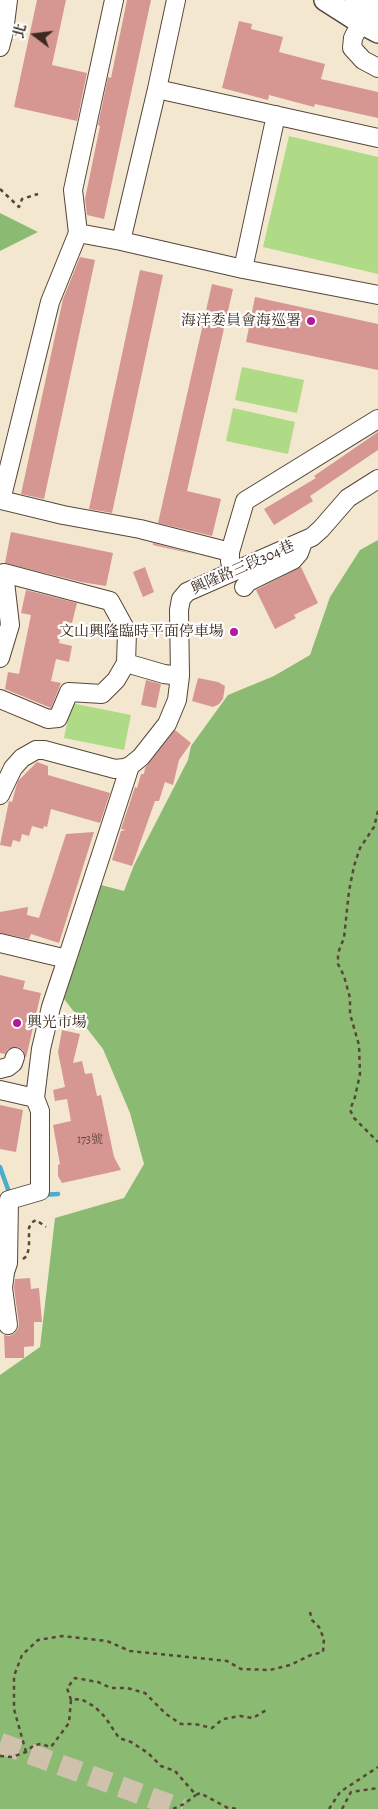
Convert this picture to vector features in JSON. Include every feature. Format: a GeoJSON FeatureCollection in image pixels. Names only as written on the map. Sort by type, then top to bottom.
{"type":"FeatureCollection","features":[{"type":"Feature","properties":{"kind":"main road"},"geometry":{"type":"LineString","coordinates":[[325,0],[369,13]]}},
{"type":"Feature","properties":{"kind":"street"},"geometry":{"type":"LineString","coordinates":[[0,47],[8,0]]}},
{"type":"Feature","properties":{"kind":"street"},"geometry":{"type":"LineString","coordinates":[[114,0],[73,190],[78,233],[50,302],[1,500],[64,515],[140,529],[230,552]]}},
{"type":"Feature","properties":{"kind":"street"},"geometry":{"type":"LineString","coordinates":[[121,241],[176,0]]}},
{"type":"Feature","properties":{"kind":"street"},"geometry":{"type":"LineString","coordinates":[[369,13],[353,38],[352,48],[363,60],[378,68]]}},
{"type":"Feature","properties":{"kind":"street"},"geometry":{"type":"LineString","coordinates":[[157,89],[378,138]]}},
{"type":"Feature","properties":{"kind":"street"},"geometry":{"type":"LineString","coordinates":[[242,269],[276,115]]}},
{"type":"Feature","properties":{"kind":"street"},"geometry":{"type":"LineString","coordinates":[[78,233],[242,269],[378,295]]}},
{"type":"Feature","properties":{"kind":"street"},"geometry":{"type":"LineString","coordinates":[[230,573],[230,552],[245,501],[378,419]]}},
{"type":"Feature","properties":{"kind":"street","name":"興隆路三段304巷"},"geometry":{"type":"LineString","coordinates":[[8,1325],[2,1288],[8,1263],[9,1200],[40,1191],[40,1090],[48,1050],[51,1007],[130,766],[141,757],[167,724],[177,700],[180,676],[179,610],[181,600],[186,592],[304,542],[321,530],[348,498],[378,478]]}},
{"type":"Feature","properties":{"kind":"street"},"geometry":{"type":"LineString","coordinates":[[244,587],[248,582],[293,560],[304,542]]}},
{"type":"Feature","properties":{"kind":"street"},"geometry":{"type":"LineString","coordinates":[[0,658],[10,624],[4,573],[110,601],[127,632],[126,663],[116,680],[102,694],[69,692],[58,718],[48,719],[0,699]]}},
{"type":"Feature","properties":{"kind":"street"},"geometry":{"type":"LineString","coordinates":[[126,663],[164,674],[180,676]]}},
{"type":"Feature","properties":{"kind":"street"},"geometry":{"type":"LineString","coordinates":[[0,795],[13,768],[22,758],[36,750],[44,750],[115,769],[130,766]]}},
{"type":"Feature","properties":{"kind":"street"},"geometry":{"type":"LineString","coordinates":[[0,944],[67,959]]}},
{"type":"Feature","properties":{"kind":"street"},"geometry":{"type":"LineString","coordinates":[[0,1069],[8,1067],[13,1063],[14,1057]]}},
{"type":"Feature","properties":{"kind":"street"},"geometry":{"type":"LineString","coordinates":[[0,1090],[40,1090]]}},
{"type":"Feature","properties":{"kind":"path"},"geometry":{"type":"LineString","coordinates":[[0,189],[20,207],[22,199],[38,194]]}},
{"type":"Feature","properties":{"kind":"path"},"geometry":{"type":"LineString","coordinates":[[378,811],[374,827],[360,848],[354,866],[349,891],[344,938],[338,954],[338,964],[344,976],[350,998],[350,1014],[360,1045],[360,1074],[350,1110],[354,1118],[378,1142]]}},
{"type":"Feature","properties":{"kind":"path"},"geometry":{"type":"LineString","coordinates":[[21,1261],[27,1256],[31,1223],[36,1220],[46,1227]]}},
{"type":"Feature","properties":{"kind":"path"},"geometry":{"type":"LineString","coordinates":[[26,1752],[14,1709],[14,1676],[22,1655],[38,1640],[62,1636],[107,1641],[130,1650],[227,1661],[241,1669],[270,1670],[290,1665],[311,1655],[323,1652],[324,1639],[319,1626],[312,1620],[310,1612]]}},
{"type":"Feature","properties":{"kind":"path"},"geometry":{"type":"LineString","coordinates":[[0,1756],[12,1757],[26,1752],[34,1745],[41,1744],[51,1747],[69,1723],[71,1700],[67,1688],[75,1678],[98,1682],[111,1688],[127,1688],[145,1693],[166,1714],[181,1724],[195,1724],[212,1728],[223,1719],[240,1716],[253,1718],[268,1709]]}},
{"type":"Feature","properties":{"kind":"path"},"geometry":{"type":"LineString","coordinates":[[71,1700],[81,1699],[95,1707],[105,1717],[119,1738],[131,1742],[148,1753],[156,1762],[175,1771],[196,1795]]}},
{"type":"Feature","properties":{"kind":"path"},"geometry":{"type":"LineString","coordinates":[[329,1809],[340,1792],[378,1767]]}},
{"type":"Feature","properties":{"kind":"path"},"geometry":{"type":"LineString","coordinates":[[342,1809],[351,1792],[349,1785]]}},
{"type":"Feature","properties":{"kind":"path"},"geometry":{"type":"LineString","coordinates":[[351,1792],[378,1788]]}},
{"type":"Feature","properties":{"kind":"path"},"geometry":{"type":"LineString","coordinates":[[173,1809],[200,1794],[228,1808],[239,1809]]}},
{"type":"Feature","properties":{"kind":"green space"},"geometry":{"type":"Polygon","coordinates":[[[289,136],[378,157],[378,274],[263,247],[289,136]]]}},
{"type":"Feature","properties":{"kind":"green space"},"geometry":{"type":"Polygon","coordinates":[[[0,213],[38,232],[0,251],[0,213]]]}},
{"type":"Feature","properties":{"kind":"green space"},"geometry":{"type":"Polygon","coordinates":[[[242,367],[304,380],[297,413],[235,400],[242,367]]]}},
{"type":"Feature","properties":{"kind":"green space"},"geometry":{"type":"Polygon","coordinates":[[[233,408],[295,422],[288,454],[226,441],[233,408]]]}},
{"type":"Feature","properties":{"kind":"green space"},"geometry":{"type":"Polygon","coordinates":[[[378,540],[378,1809],[0,1809],[0,1375],[40,1347],[55,1218],[124,1198],[144,1164],[130,1113],[103,1049],[64,999],[101,885],[124,891],[134,865],[188,760],[191,746],[228,695],[274,676],[310,655],[330,597],[360,550],[378,540]]]}},
{"type":"Feature","properties":{"kind":"green space"},"geometry":{"type":"Polygon","coordinates":[[[71,703],[131,715],[124,750],[64,738],[71,703]]]}},
{"type":"Feature","properties":{"kind":"building"},"geometry":{"type":"Polygon","coordinates":[[[37,0],[66,0],[52,65],[87,73],[77,121],[14,107],[37,0]]]}},
{"type":"Feature","properties":{"kind":"building"},"geometry":{"type":"Polygon","coordinates":[[[127,0],[151,0],[104,219],[87,215],[85,199],[108,77],[111,78],[127,0]]]}},
{"type":"Feature","properties":{"kind":"building"},"geometry":{"type":"Polygon","coordinates":[[[239,21],[252,24],[251,29],[283,37],[279,52],[325,64],[321,79],[378,92],[378,118],[315,104],[314,107],[269,95],[268,100],[222,88],[239,21]]]}},
{"type":"Feature","properties":{"kind":"building"},"geometry":{"type":"Polygon","coordinates":[[[80,257],[95,260],[44,499],[21,494],[63,299],[80,257]]]}},
{"type":"Feature","properties":{"kind":"building"},"geometry":{"type":"Polygon","coordinates":[[[140,270],[163,275],[112,513],[89,509],[140,270]]]}},
{"type":"Feature","properties":{"kind":"building"},"geometry":{"type":"Polygon","coordinates":[[[212,284],[233,289],[187,491],[221,499],[212,536],[158,523],[212,284]]]}},
{"type":"Feature","properties":{"kind":"building"},"geometry":{"type":"Polygon","coordinates":[[[255,297],[378,324],[378,370],[246,342],[255,297]]]}},
{"type":"Feature","properties":{"kind":"building"},"geometry":{"type":"Polygon","coordinates":[[[378,432],[378,450],[310,496],[313,501],[274,525],[264,509],[316,478],[314,476],[378,432]]]}},
{"type":"Feature","properties":{"kind":"building"},"geometry":{"type":"Polygon","coordinates":[[[11,532],[113,553],[106,586],[81,582],[5,563],[11,532]]]}},
{"type":"Feature","properties":{"kind":"building"},"geometry":{"type":"Polygon","coordinates":[[[153,543],[198,555],[153,545],[153,543]]]}},
{"type":"Feature","properties":{"kind":"building"},"geometry":{"type":"Polygon","coordinates":[[[145,567],[154,592],[143,597],[133,572],[145,567]]]}},
{"type":"Feature","properties":{"kind":"building"},"geometry":{"type":"Polygon","coordinates":[[[301,567],[318,603],[294,615],[296,618],[275,629],[256,590],[301,567]]]}},
{"type":"Feature","properties":{"kind":"building"},"geometry":{"type":"Polygon","coordinates":[[[26,590],[77,603],[72,623],[63,621],[59,643],[72,646],[69,662],[56,659],[51,681],[61,683],[51,708],[5,689],[8,672],[19,674],[31,615],[21,613],[26,590]]]}},
{"type":"Feature","properties":{"kind":"building"},"geometry":{"type":"Polygon","coordinates":[[[198,678],[218,682],[225,686],[223,699],[219,704],[213,707],[192,701],[198,678]]]}},
{"type":"Feature","properties":{"kind":"building"},"geometry":{"type":"Polygon","coordinates":[[[146,680],[161,684],[156,708],[141,705],[146,680]]]}},
{"type":"Feature","properties":{"kind":"building"},"geometry":{"type":"Polygon","coordinates":[[[175,730],[191,743],[179,760],[173,785],[165,782],[159,801],[155,801],[132,866],[112,860],[121,831],[126,830],[121,829],[141,774],[144,774],[145,768],[175,730]]]}},
{"type":"Feature","properties":{"kind":"building"},"geometry":{"type":"Polygon","coordinates":[[[37,762],[48,766],[48,775],[110,793],[100,823],[51,809],[47,827],[44,826],[43,829],[32,826],[29,836],[22,834],[20,842],[13,840],[11,847],[0,845],[9,801],[12,802],[18,781],[37,762]]]}},
{"type":"Feature","properties":{"kind":"building"},"geometry":{"type":"Polygon","coordinates":[[[94,832],[59,943],[31,934],[29,939],[0,933],[0,912],[28,907],[27,915],[39,918],[66,834],[94,832]]]}},
{"type":"Feature","properties":{"kind":"building","name":"興光市場"},"geometry":{"type":"Polygon","coordinates":[[[0,975],[25,981],[23,989],[41,993],[26,1058],[23,1050],[18,1047],[8,1049],[5,1054],[0,1053],[0,975]]]}},
{"type":"Feature","properties":{"kind":"building"},"geometry":{"type":"Polygon","coordinates":[[[62,1030],[80,1034],[73,1063],[82,1061],[85,1074],[92,1073],[97,1096],[101,1095],[114,1157],[121,1170],[62,1183],[58,1176],[58,1165],[60,1164],[53,1125],[71,1121],[67,1099],[55,1101],[53,1090],[65,1087],[58,1052],[62,1030]]]}},
{"type":"Feature","properties":{"kind":"building"},"geometry":{"type":"Polygon","coordinates":[[[0,1105],[23,1110],[16,1152],[0,1149],[0,1105]]]}},
{"type":"Feature","properties":{"kind":"building"},"geometry":{"type":"Polygon","coordinates":[[[30,1278],[31,1289],[39,1288],[42,1322],[34,1322],[34,1346],[24,1347],[24,1358],[5,1358],[4,1335],[14,1334],[19,1324],[14,1288],[15,1279],[30,1278]]]}},
{"type":"Feature","properties":{"kind":"waterway"},"geometry":{"type":"LineString","coordinates":[[0,1167],[10,1195]]}},
{"type":"Feature","properties":{"kind":"waterway"},"geometry":{"type":"LineString","coordinates":[[42,1195],[58,1194]]}},
{"type":"Feature","properties":{"kind":"tunnel"},"geometry":{"type":"LineString","coordinates":[[0,1743],[182,1809]]}},
{"type":"Feature","properties":{"kind":"place","name":"海洋委員會海巡署"},"geometry":{"type":"Point","coordinates":[311,321]}},
{"type":"Feature","properties":{"kind":"place","name":"文山興隆臨時平面停車場"},"geometry":{"type":"Point","coordinates":[234,632]}},
{"type":"Feature","properties":{"kind":"place","name":"興光市場"},"geometry":{"type":"Point","coordinates":[17,1023]}}]}
